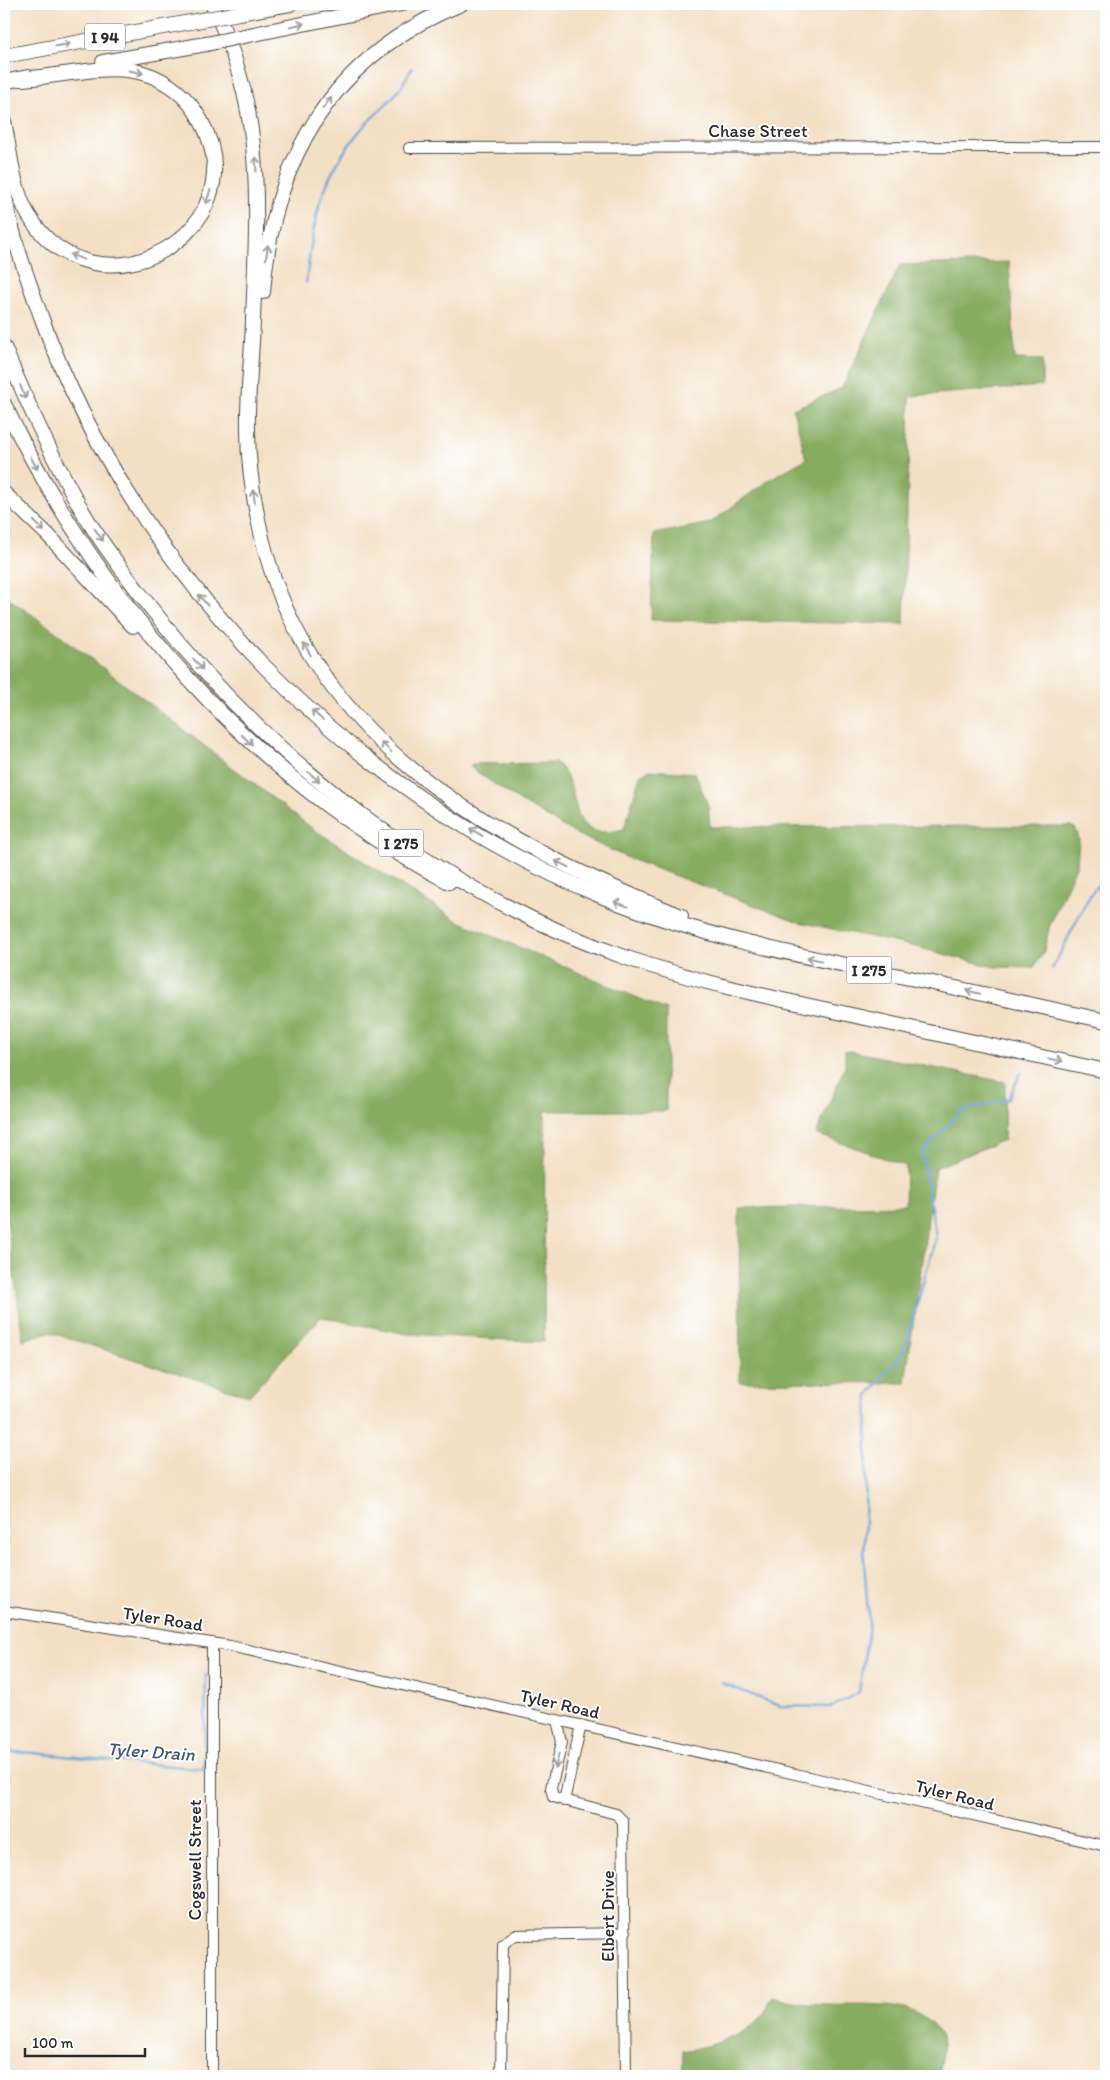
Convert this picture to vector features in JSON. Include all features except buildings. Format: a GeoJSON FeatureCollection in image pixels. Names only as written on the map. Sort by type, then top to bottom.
{"type":"FeatureCollection","features":[{"type":"Feature","properties":{"kind":"highway"},"geometry":{"type":"LineString","coordinates":[[212,4],[237,64],[248,102],[254,136],[257,195],[248,430],[250,457],[258,518],[266,554],[290,619],[321,674],[366,728],[423,778],[510,835],[591,878],[683,917],[717,936]]}},
{"type":"Feature","properties":{"kind":"highway","name":"I 94"},"geometry":{"type":"LineString","coordinates":[[9,55],[290,4]]}},
{"type":"Feature","properties":{"kind":"highway"},"geometry":{"type":"LineString","coordinates":[[4,82],[206,44],[401,4]]}},
{"type":"Feature","properties":{"kind":"highway"},"geometry":{"type":"LineString","coordinates":[[250,457],[268,244],[281,191],[291,166],[317,117],[352,74],[392,41],[416,25],[461,4]]}},
{"type":"Feature","properties":{"kind":"highway"},"geometry":{"type":"LineString","coordinates":[[4,121],[21,198],[29,215],[51,242],[82,260],[118,266],[151,258],[168,250],[188,233],[207,200],[213,174],[208,136],[197,114],[172,88],[144,73],[118,69],[47,78],[18,79]]}},
{"type":"Feature","properties":{"kind":"highway","name":"I 275"},"geometry":{"type":"LineString","coordinates":[[4,191],[11,226],[48,333],[92,431],[143,518],[191,585],[243,645],[352,745],[413,792],[516,855],[599,896],[717,936],[766,949],[1106,1021]]}},
{"type":"Feature","properties":{"kind":"highway","name":"I 275"},"geometry":{"type":"LineString","coordinates":[[4,347],[42,437],[87,519],[132,583],[210,678],[278,746],[360,814],[415,852],[500,902],[628,959],[725,988],[1106,1071]]}},
{"type":"Feature","properties":{"kind":"highway"},"geometry":{"type":"LineString","coordinates":[[4,404],[47,487],[103,573],[128,607],[213,705],[256,749],[347,819],[425,870],[454,885],[500,902]]}},
{"type":"Feature","properties":{"kind":"highway"},"geometry":{"type":"LineString","coordinates":[[4,492],[48,535],[190,687],[213,705]]}},
{"type":"Feature","properties":{"kind":"street","name":"Chase Street"},"geometry":{"type":"LineString","coordinates":[[409,148],[1106,147]]}},
{"type":"Feature","properties":{"kind":"street","name":"Tyler Road"},"geometry":{"type":"LineString","coordinates":[[4,1611],[212,1643],[581,1725],[1106,1846]]}},
{"type":"Feature","properties":{"kind":"street","name":"Cogswell Street"},"geometry":{"type":"LineString","coordinates":[[212,1643],[212,2076]]}},
{"type":"Feature","properties":{"kind":"street"},"geometry":{"type":"LineString","coordinates":[[557,1720],[562,1742],[551,1792],[553,1797],[560,1800],[581,1725]]}},
{"type":"Feature","properties":{"kind":"street","name":"Elbert Drive"},"geometry":{"type":"LineString","coordinates":[[560,1800],[616,1814],[622,1818],[626,2076]]}},
{"type":"Feature","properties":{"kind":"street"},"geometry":{"type":"LineString","coordinates":[[501,2076],[502,1944],[515,1935],[625,1932]]}},
{"type":"Feature","properties":{"kind":"green space"},"geometry":{"type":"Polygon","coordinates":[[[1009,262],[1015,359],[1042,360],[1042,386],[910,396],[904,624],[651,620],[654,534],[710,523],[770,479],[806,459],[793,409],[842,388],[900,265],[1009,262]]]}},
{"type":"Feature","properties":{"kind":"green space"},"geometry":{"type":"Polygon","coordinates":[[[4,595],[56,632],[313,829],[458,921],[666,1010],[666,1111],[545,1111],[544,1342],[407,1334],[321,1317],[249,1396],[49,1332],[23,1340],[4,1198],[4,595]]]}},
{"type":"Feature","properties":{"kind":"green space"},"geometry":{"type":"Polygon","coordinates":[[[556,763],[565,774],[571,787],[582,822],[590,829],[604,832],[624,829],[640,775],[650,770],[695,773],[708,805],[710,827],[1071,826],[1076,829],[1079,839],[1077,864],[1050,925],[1043,954],[1033,968],[994,967],[912,946],[799,922],[630,859],[576,834],[510,795],[470,767],[472,764],[556,763]]]}},
{"type":"Feature","properties":{"kind":"green space"},"geometry":{"type":"Polygon","coordinates":[[[845,1050],[1005,1082],[1004,1140],[935,1168],[905,1383],[740,1382],[739,1208],[905,1205],[906,1166],[816,1134],[845,1067],[845,1050]]]}},
{"type":"Feature","properties":{"kind":"green space"},"geometry":{"type":"Polygon","coordinates":[[[774,1996],[803,2004],[873,2005],[904,2009],[916,2013],[928,2021],[941,2037],[943,2050],[939,2073],[928,2076],[682,2076],[683,2051],[717,2043],[748,2029],[765,2013],[774,1996]]]}},
{"type":"Feature","properties":{"kind":"waterway"},"geometry":{"type":"LineString","coordinates":[[306,283],[316,218],[328,182],[348,146],[363,127],[398,91],[412,68]]}},
{"type":"Feature","properties":{"kind":"waterway"},"geometry":{"type":"LineString","coordinates":[[1052,969],[1089,897],[1106,874]]}},
{"type":"Feature","properties":{"kind":"waterway"},"geometry":{"type":"LineString","coordinates":[[722,1683],[780,1706],[832,1707],[859,1692],[869,1626],[864,1561],[868,1395],[904,1351],[936,1237],[922,1153],[962,1111],[1008,1099],[1021,1073]]}},
{"type":"Feature","properties":{"kind":"waterway","name":"Tyler Drain"},"geometry":{"type":"LineString","coordinates":[[4,1753],[22,1752],[204,1769],[206,1675]]}}]}
